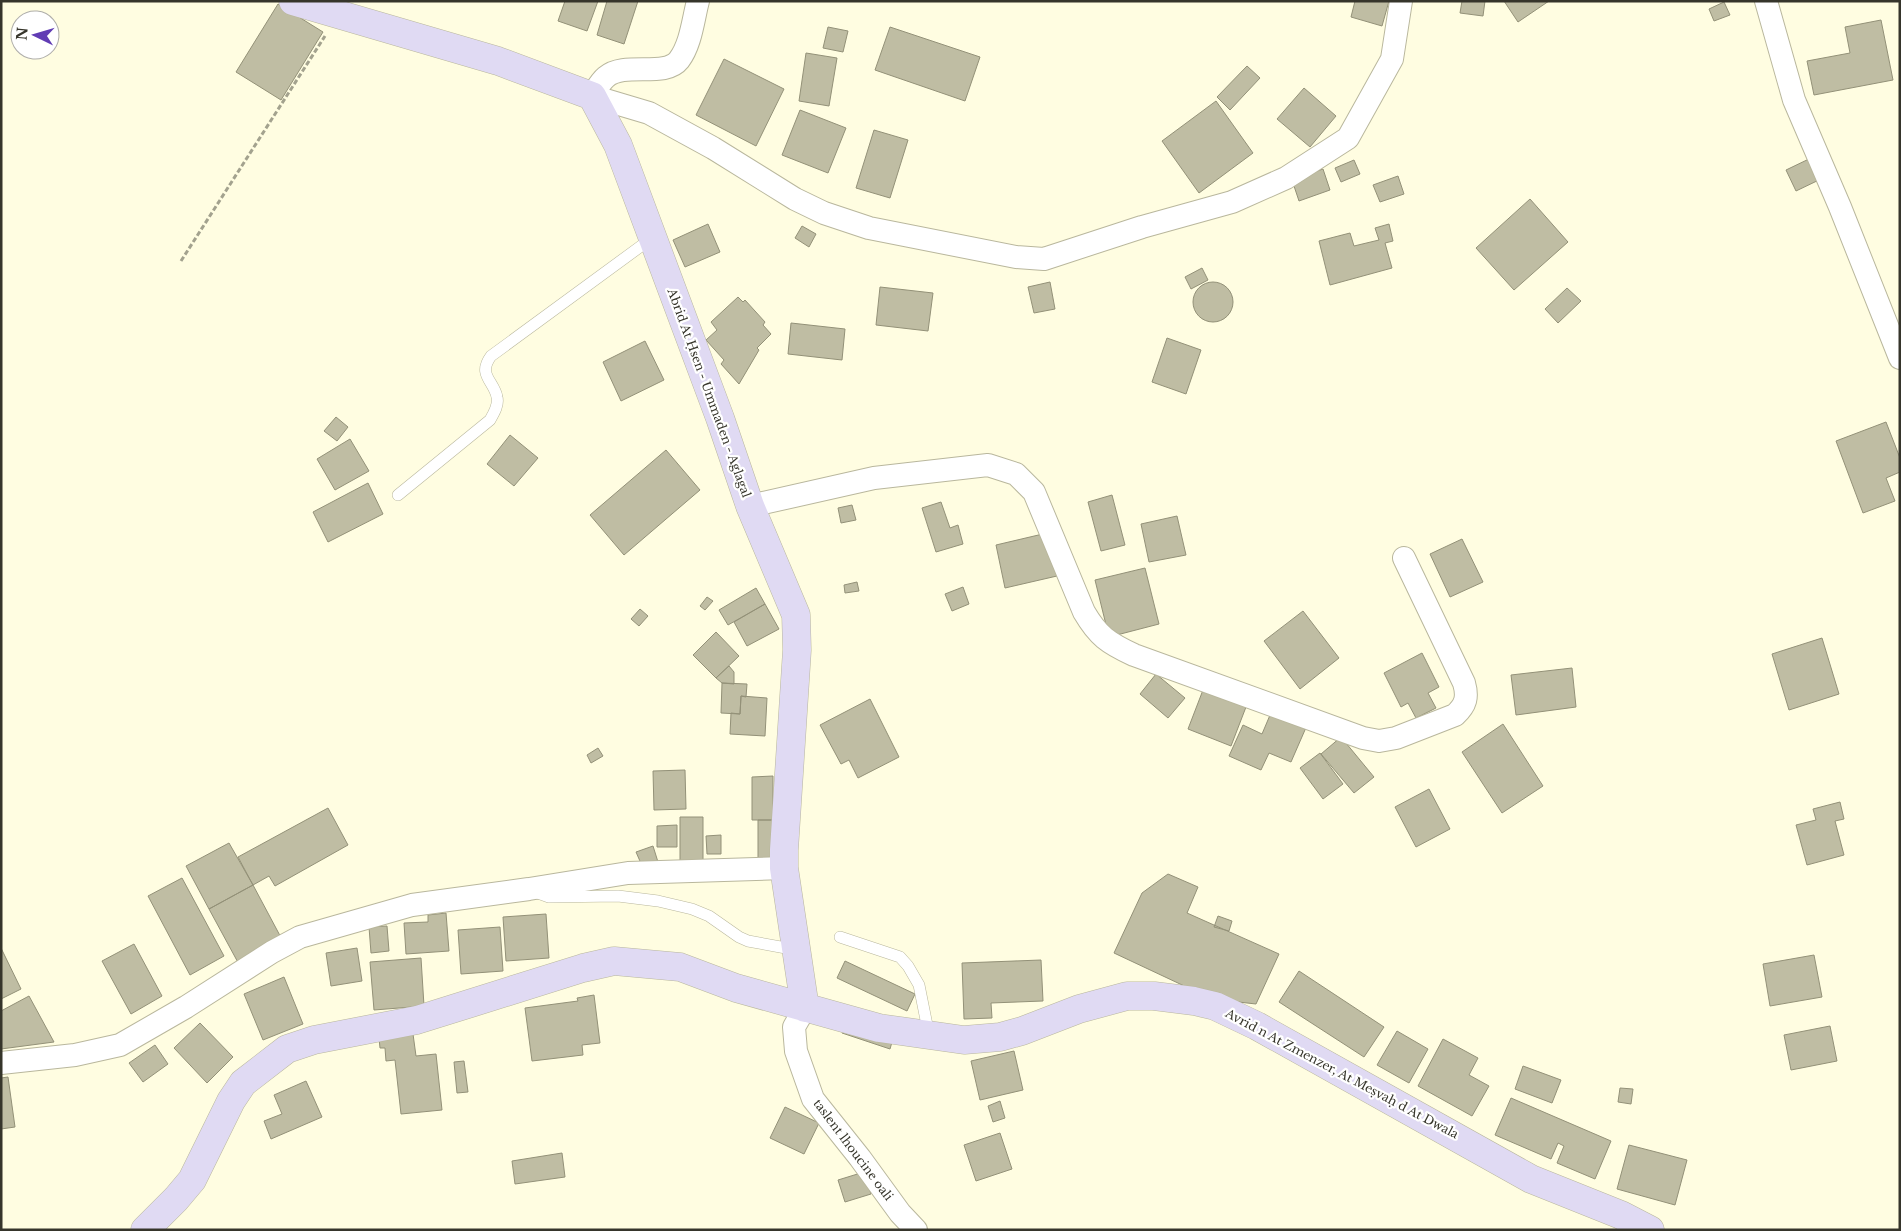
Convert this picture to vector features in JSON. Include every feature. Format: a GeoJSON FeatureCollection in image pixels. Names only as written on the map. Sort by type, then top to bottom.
{"type":"FeatureCollection","features":[{"type":"Feature","properties":{"kind":"main road"},"geometry":{"type":"LineString","coordinates":[[293,1],[498,61],[592,96]]}},
{"type":"Feature","properties":{"kind":"main road","name":"Abrid At Ḥsen - Ummaden - Aglagal"},"geometry":{"type":"LineString","coordinates":[[592,96],[618,145],[720,418],[750,506],[796,616],[797,650],[786,786],[784,868],[805,1008]]}},
{"type":"Feature","properties":{"kind":"main road","name":"Avrid n At Zmenzer, At Meṣvaḥ d At Dwala"},"geometry":{"type":"LineString","coordinates":[[145,1230],[192,1180],[231,1102],[243,1083],[287,1048],[314,1040],[417,1020],[583,968],[614,961],[680,967],[736,988],[878,1028],[964,1040],[1000,1037],[1127,996],[1154,996],[1194,1000],[1215,1006],[1257,1026],[1531,1179],[1621,1215],[1650,1230]]}},
{"type":"Feature","properties":{"kind":"street"},"geometry":{"type":"LineString","coordinates":[[698,1],[686,48],[678,62],[668,67],[655,69],[625,69],[606,77],[592,96],[649,112],[713,148],[794,199],[824,213],[888,232],[1016,257],[1044,259],[1142,227],[1232,202],[1286,178],[1348,138],[1392,59],[1401,1]]}},
{"type":"Feature","properties":{"kind":"street"},"geometry":{"type":"LineString","coordinates":[[1766,1],[1794,100],[1840,207],[1900,358]]}},
{"type":"Feature","properties":{"kind":"street"},"geometry":{"type":"LineString","coordinates":[[750,506],[893,475],[988,465],[1016,474],[1034,492],[1084,612],[1094,628],[1112,645],[1134,655],[1363,738],[1379,741],[1396,738],[1455,715],[1462,708],[1468,695],[1464,682],[1404,558]]}},
{"type":"Feature","properties":{"kind":"street"},"geometry":{"type":"LineString","coordinates":[[1,1063],[75,1055],[120,1045],[186,1007],[272,952],[300,937],[412,904],[530,889],[628,873],[784,868]]}},
{"type":"Feature","properties":{"kind":"street","name":"taslent lhoucine oali"},"geometry":{"type":"LineString","coordinates":[[805,1008],[794,1027],[796,1051],[813,1099],[860,1158],[900,1213],[916,1230]]}},
{"type":"Feature","properties":{"kind":"lane"},"geometry":{"type":"LineString","coordinates":[[398,495],[490,420],[497,402],[497,395],[486,374],[486,365],[491,356],[653,237]]}},
{"type":"Feature","properties":{"kind":"lane"},"geometry":{"type":"LineString","coordinates":[[530,889],[549,897],[618,896],[658,901],[709,916],[748,941],[786,948],[796,946]]}},
{"type":"Feature","properties":{"kind":"lane"},"geometry":{"type":"LineString","coordinates":[[840,937],[900,957],[920,985],[929,1036]]}},
{"type":"Feature","properties":{"kind":"path"},"geometry":{"type":"LineString","coordinates":[[181,261],[338,15]]}},
{"type":"Feature","properties":{"kind":"building"},"geometry":{"type":"Polygon","coordinates":[[[565,1],[598,1],[587,31],[558,21],[565,1]]]}},
{"type":"Feature","properties":{"kind":"building"},"geometry":{"type":"Polygon","coordinates":[[[607,1],[638,1],[624,44],[597,35],[607,1]]]}},
{"type":"Feature","properties":{"kind":"building"},"geometry":{"type":"Polygon","coordinates":[[[1355,1],[1389,1],[1382,26],[1351,17],[1355,1]]]}},
{"type":"Feature","properties":{"kind":"building"},"geometry":{"type":"Polygon","coordinates":[[[1462,1],[1485,1],[1483,16],[1460,13],[1462,1]]]}},
{"type":"Feature","properties":{"kind":"building"},"geometry":{"type":"Polygon","coordinates":[[[1504,1],[1549,1],[1518,22],[1504,1]]]}},
{"type":"Feature","properties":{"kind":"building"},"geometry":{"type":"Polygon","coordinates":[[[1724,2],[1730,15],[1714,21],[1709,9],[1724,2]]]}},
{"type":"Feature","properties":{"kind":"building"},"geometry":{"type":"Polygon","coordinates":[[[278,4],[323,32],[281,100],[236,72],[278,4]]]}},
{"type":"Feature","properties":{"kind":"building"},"geometry":{"type":"Polygon","coordinates":[[[1881,20],[1893,80],[1814,95],[1807,61],[1850,53],[1845,27],[1881,20]]]}},
{"type":"Feature","properties":{"kind":"building"},"geometry":{"type":"Polygon","coordinates":[[[828,27],[848,31],[843,52],[823,48],[828,27]]]}},
{"type":"Feature","properties":{"kind":"building"},"geometry":{"type":"Polygon","coordinates":[[[890,27],[980,57],[965,101],[875,70],[890,27]]]}},
{"type":"Feature","properties":{"kind":"building"},"geometry":{"type":"Polygon","coordinates":[[[806,53],[837,58],[829,106],[799,101],[806,53]]]}},
{"type":"Feature","properties":{"kind":"building"},"geometry":{"type":"Polygon","coordinates":[[[724,59],[784,89],[756,146],[696,115],[724,59]]]}},
{"type":"Feature","properties":{"kind":"building"},"geometry":{"type":"Polygon","coordinates":[[[1247,66],[1260,78],[1230,110],[1217,97],[1247,66]]]}},
{"type":"Feature","properties":{"kind":"building"},"geometry":{"type":"Polygon","coordinates":[[[1304,88],[1336,116],[1310,147],[1277,119],[1304,88]]]}},
{"type":"Feature","properties":{"kind":"building"},"geometry":{"type":"Polygon","coordinates":[[[1216,101],[1253,153],[1199,193],[1162,141],[1216,101]]]}},
{"type":"Feature","properties":{"kind":"building"},"geometry":{"type":"Polygon","coordinates":[[[800,110],[846,128],[828,173],[782,155],[800,110]]]}},
{"type":"Feature","properties":{"kind":"building"},"geometry":{"type":"Polygon","coordinates":[[[874,130],[908,140],[890,198],[856,188],[874,130]]]}},
{"type":"Feature","properties":{"kind":"building"},"geometry":{"type":"Polygon","coordinates":[[[1811,158],[1821,179],[1796,191],[1786,170],[1811,158]]]}},
{"type":"Feature","properties":{"kind":"building"},"geometry":{"type":"Polygon","coordinates":[[[1354,160],[1360,174],[1341,182],[1335,168],[1354,160]]]}},
{"type":"Feature","properties":{"kind":"building"},"geometry":{"type":"Polygon","coordinates":[[[1323,169],[1330,190],[1299,201],[1292,180],[1323,169]]]}},
{"type":"Feature","properties":{"kind":"building"},"geometry":{"type":"Polygon","coordinates":[[[1398,176],[1404,194],[1380,202],[1373,185],[1398,176]]]}},
{"type":"Feature","properties":{"kind":"building"},"geometry":{"type":"Polygon","coordinates":[[[1530,199],[1568,242],[1514,290],[1476,248],[1530,199]]]}},
{"type":"Feature","properties":{"kind":"building"},"geometry":{"type":"Polygon","coordinates":[[[708,224],[720,252],[685,267],[673,240],[708,224]]]}},
{"type":"Feature","properties":{"kind":"building"},"geometry":{"type":"Polygon","coordinates":[[[1389,224],[1393,241],[1385,243],[1392,268],[1330,285],[1319,241],[1350,233],[1354,246],[1379,240],[1375,228],[1389,224]]]}},
{"type":"Feature","properties":{"kind":"building"},"geometry":{"type":"Polygon","coordinates":[[[802,226],[816,234],[809,247],[795,238],[802,226]]]}},
{"type":"Feature","properties":{"kind":"building"},"geometry":{"type":"Polygon","coordinates":[[[1202,268],[1208,280],[1191,289],[1185,277],[1202,268]]]}},
{"type":"Feature","properties":{"kind":"building"},"geometry":{"type":"Polygon","coordinates":[[[1050,282],[1055,309],[1034,313],[1028,287],[1050,282]]]}},
{"type":"Feature","properties":{"kind":"building"},"geometry":{"type":"Polygon","coordinates":[[[1213,282],[1227,288],[1233,302],[1227,316],[1213,322],[1199,316],[1193,302],[1199,288],[1213,282]]]}},
{"type":"Feature","properties":{"kind":"building"},"geometry":{"type":"Polygon","coordinates":[[[880,287],[933,293],[928,331],[876,325],[880,287]]]}},
{"type":"Feature","properties":{"kind":"building"},"geometry":{"type":"Polygon","coordinates":[[[1567,288],[1581,301],[1558,323],[1545,309],[1567,288]]]}},
{"type":"Feature","properties":{"kind":"building"},"geometry":{"type":"Polygon","coordinates":[[[738,297],[743,302],[745,300],[765,322],[763,325],[771,334],[757,348],[759,350],[739,384],[721,364],[724,360],[706,340],[717,330],[711,322],[738,297]]]}},
{"type":"Feature","properties":{"kind":"building"},"geometry":{"type":"Polygon","coordinates":[[[791,323],[845,329],[842,360],[788,354],[791,323]]]}},
{"type":"Feature","properties":{"kind":"building"},"geometry":{"type":"Polygon","coordinates":[[[1167,338],[1201,350],[1186,394],[1152,382],[1167,338]]]}},
{"type":"Feature","properties":{"kind":"building"},"geometry":{"type":"Polygon","coordinates":[[[645,341],[664,380],[621,401],[603,362],[645,341]]]}},
{"type":"Feature","properties":{"kind":"building"},"geometry":{"type":"Polygon","coordinates":[[[336,417],[348,427],[337,441],[324,431],[336,417]]]}},
{"type":"Feature","properties":{"kind":"building"},"geometry":{"type":"Polygon","coordinates":[[[1886,422],[1900,458],[1900,472],[1886,478],[1895,501],[1863,513],[1836,441],[1886,422]]]}},
{"type":"Feature","properties":{"kind":"building"},"geometry":{"type":"Polygon","coordinates":[[[510,435],[538,458],[514,486],[487,464],[510,435]]]}},
{"type":"Feature","properties":{"kind":"building"},"geometry":{"type":"Polygon","coordinates":[[[350,439],[369,471],[335,490],[317,459],[350,439]]]}},
{"type":"Feature","properties":{"kind":"building"},"geometry":{"type":"Polygon","coordinates":[[[666,450],[700,490],[624,555],[590,515],[666,450]]]}},
{"type":"Feature","properties":{"kind":"building"},"geometry":{"type":"Polygon","coordinates":[[[368,483],[383,514],[328,542],[313,512],[368,483]]]}},
{"type":"Feature","properties":{"kind":"building"},"geometry":{"type":"Polygon","coordinates":[[[1112,495],[1125,545],[1101,551],[1088,502],[1112,495]]]}},
{"type":"Feature","properties":{"kind":"building"},"geometry":{"type":"Polygon","coordinates":[[[941,502],[950,528],[958,525],[963,544],[936,552],[922,508],[941,502]]]}},
{"type":"Feature","properties":{"kind":"building"},"geometry":{"type":"Polygon","coordinates":[[[852,505],[856,520],[841,523],[838,508],[852,505]]]}},
{"type":"Feature","properties":{"kind":"building"},"geometry":{"type":"Polygon","coordinates":[[[1177,516],[1186,555],[1149,562],[1141,524],[1177,516]]]}},
{"type":"Feature","properties":{"kind":"building"},"geometry":{"type":"Polygon","coordinates":[[[1047,533],[1057,576],[1005,588],[996,545],[1047,533]]]}},
{"type":"Feature","properties":{"kind":"building"},"geometry":{"type":"Polygon","coordinates":[[[1462,539],[1483,582],[1450,597],[1430,554],[1462,539]]]}},
{"type":"Feature","properties":{"kind":"building"},"geometry":{"type":"Polygon","coordinates":[[[1145,568],[1159,624],[1109,637],[1095,580],[1145,568]]]}},
{"type":"Feature","properties":{"kind":"building"},"geometry":{"type":"Polygon","coordinates":[[[857,582],[859,591],[845,593],[844,585],[857,582]]]}},
{"type":"Feature","properties":{"kind":"building"},"geometry":{"type":"Polygon","coordinates":[[[963,587],[969,604],[952,611],[945,594],[963,587]]]}},
{"type":"Feature","properties":{"kind":"building"},"geometry":{"type":"Polygon","coordinates":[[[756,588],[765,604],[728,625],[719,610],[756,588]]]}},
{"type":"Feature","properties":{"kind":"building"},"geometry":{"type":"Polygon","coordinates":[[[707,597],[713,601],[705,610],[700,606],[707,597]]]}},
{"type":"Feature","properties":{"kind":"building"},"geometry":{"type":"Polygon","coordinates":[[[765,604],[779,629],[747,646],[734,622],[765,604]]]}},
{"type":"Feature","properties":{"kind":"building"},"geometry":{"type":"Polygon","coordinates":[[[640,609],[648,616],[639,626],[631,619],[640,609]]]}},
{"type":"Feature","properties":{"kind":"building"},"geometry":{"type":"Polygon","coordinates":[[[1303,611],[1339,658],[1300,689],[1264,641],[1303,611]]]}},
{"type":"Feature","properties":{"kind":"building"},"geometry":{"type":"Polygon","coordinates":[[[716,632],[739,656],[716,678],[693,655],[716,632]]]}},
{"type":"Feature","properties":{"kind":"building"},"geometry":{"type":"Polygon","coordinates":[[[1822,638],[1839,694],[1789,710],[1772,654],[1822,638]]]}},
{"type":"Feature","properties":{"kind":"building"},"geometry":{"type":"Polygon","coordinates":[[[1422,653],[1439,687],[1428,693],[1436,708],[1416,718],[1408,703],[1401,707],[1384,673],[1422,653]]]}},
{"type":"Feature","properties":{"kind":"building"},"geometry":{"type":"Polygon","coordinates":[[[729,666],[734,672],[734,684],[722,683],[716,678],[729,666]]]}},
{"type":"Feature","properties":{"kind":"building"},"geometry":{"type":"Polygon","coordinates":[[[1572,668],[1576,707],[1516,715],[1511,675],[1572,668]]]}},
{"type":"Feature","properties":{"kind":"building"},"geometry":{"type":"Polygon","coordinates":[[[1156,674],[1185,698],[1168,718],[1140,694],[1156,674]]]}},
{"type":"Feature","properties":{"kind":"building"},"geometry":{"type":"Polygon","coordinates":[[[722,683],[747,684],[746,697],[741,696],[740,714],[721,713],[722,683]]]}},
{"type":"Feature","properties":{"kind":"building"},"geometry":{"type":"Polygon","coordinates":[[[1203,690],[1246,707],[1231,746],[1188,729],[1203,690]]]}},
{"type":"Feature","properties":{"kind":"building"},"geometry":{"type":"Polygon","coordinates":[[[741,696],[767,698],[765,736],[730,734],[731,713],[740,714],[741,696]]]}},
{"type":"Feature","properties":{"kind":"building"},"geometry":{"type":"Polygon","coordinates":[[[870,699],[899,757],[858,778],[849,760],[841,764],[820,725],[870,699]]]}},
{"type":"Feature","properties":{"kind":"building"},"geometry":{"type":"Polygon","coordinates":[[[1273,708],[1308,723],[1291,762],[1269,753],[1261,770],[1229,756],[1243,725],[1262,734],[1273,708]]]}},
{"type":"Feature","properties":{"kind":"building"},"geometry":{"type":"Polygon","coordinates":[[[1503,724],[1543,786],[1502,813],[1462,752],[1503,724]]]}},
{"type":"Feature","properties":{"kind":"building"},"geometry":{"type":"Polygon","coordinates":[[[1341,737],[1374,777],[1354,793],[1321,754],[1341,737]]]}},
{"type":"Feature","properties":{"kind":"building"},"geometry":{"type":"Polygon","coordinates":[[[598,748],[603,756],[591,763],[587,755],[598,748]]]}},
{"type":"Feature","properties":{"kind":"building"},"geometry":{"type":"Polygon","coordinates":[[[1320,753],[1343,784],[1323,799],[1300,768],[1320,753]]]}},
{"type":"Feature","properties":{"kind":"building"},"geometry":{"type":"Polygon","coordinates":[[[685,770],[686,809],[654,810],[653,771],[685,770]]]}},
{"type":"Feature","properties":{"kind":"building"},"geometry":{"type":"Polygon","coordinates":[[[773,776],[773,820],[752,820],[752,777],[773,776]]]}},
{"type":"Feature","properties":{"kind":"building"},"geometry":{"type":"Polygon","coordinates":[[[1429,789],[1450,829],[1416,847],[1395,807],[1429,789]]]}},
{"type":"Feature","properties":{"kind":"building"},"geometry":{"type":"Polygon","coordinates":[[[1840,802],[1844,819],[1835,821],[1844,855],[1807,865],[1796,825],[1816,820],[1813,809],[1840,802]]]}},
{"type":"Feature","properties":{"kind":"building"},"geometry":{"type":"Polygon","coordinates":[[[328,808],[348,845],[275,886],[269,876],[253,885],[238,857],[328,808]]]}},
{"type":"Feature","properties":{"kind":"building"},"geometry":{"type":"Polygon","coordinates":[[[680,817],[703,817],[703,862],[680,862],[680,817]]]}},
{"type":"Feature","properties":{"kind":"building"},"geometry":{"type":"Polygon","coordinates":[[[758,820],[773,820],[774,860],[758,860],[758,820]]]}},
{"type":"Feature","properties":{"kind":"building"},"geometry":{"type":"Polygon","coordinates":[[[677,825],[677,847],[657,847],[657,826],[677,825]]]}},
{"type":"Feature","properties":{"kind":"building"},"geometry":{"type":"Polygon","coordinates":[[[721,835],[721,854],[707,854],[706,836],[721,835]]]}},
{"type":"Feature","properties":{"kind":"building"},"geometry":{"type":"Polygon","coordinates":[[[229,843],[253,885],[209,909],[186,866],[229,843]]]}},
{"type":"Feature","properties":{"kind":"building"},"geometry":{"type":"Polygon","coordinates":[[[653,846],[658,862],[643,868],[636,852],[653,846]]]}},
{"type":"Feature","properties":{"kind":"building"},"geometry":{"type":"Polygon","coordinates":[[[1168,874],[1198,887],[1187,913],[1279,954],[1256,1004],[1212,999],[1114,953],[1142,893],[1168,874]]]}},
{"type":"Feature","properties":{"kind":"building"},"geometry":{"type":"Polygon","coordinates":[[[182,878],[224,956],[190,975],[148,896],[182,878]]]}},
{"type":"Feature","properties":{"kind":"building"},"geometry":{"type":"Polygon","coordinates":[[[253,885],[285,945],[241,968],[209,909],[253,885]]]}},
{"type":"Feature","properties":{"kind":"building"},"geometry":{"type":"Polygon","coordinates":[[[446,913],[449,951],[406,954],[404,923],[428,922],[428,915],[446,913]]]}},
{"type":"Feature","properties":{"kind":"building"},"geometry":{"type":"Polygon","coordinates":[[[546,914],[549,958],[506,961],[503,917],[546,914]]]}},
{"type":"Feature","properties":{"kind":"building"},"geometry":{"type":"Polygon","coordinates":[[[1218,916],[1232,921],[1229,931],[1214,927],[1218,916]]]}},
{"type":"Feature","properties":{"kind":"building"},"geometry":{"type":"Polygon","coordinates":[[[387,926],[389,951],[371,953],[369,927],[387,926]]]}},
{"type":"Feature","properties":{"kind":"building"},"geometry":{"type":"Polygon","coordinates":[[[500,927],[503,971],[461,974],[458,930],[500,927]]]}},
{"type":"Feature","properties":{"kind":"building"},"geometry":{"type":"Polygon","coordinates":[[[134,944],[162,996],[131,1014],[102,961],[134,944]]]}},
{"type":"Feature","properties":{"kind":"building"},"geometry":{"type":"Polygon","coordinates":[[[1,948],[21,989],[1,999],[1,948]]]}},
{"type":"Feature","properties":{"kind":"building"},"geometry":{"type":"Polygon","coordinates":[[[357,948],[362,981],[331,986],[326,953],[357,948]]]}},
{"type":"Feature","properties":{"kind":"building"},"geometry":{"type":"Polygon","coordinates":[[[1814,955],[1822,997],[1770,1006],[1763,964],[1814,955]]]}},
{"type":"Feature","properties":{"kind":"building"},"geometry":{"type":"Polygon","coordinates":[[[421,958],[424,1006],[374,1010],[370,962],[421,958]]]}},
{"type":"Feature","properties":{"kind":"building"},"geometry":{"type":"Polygon","coordinates":[[[1041,960],[1043,1001],[991,1003],[992,1018],[964,1019],[962,963],[1041,960]]]}},
{"type":"Feature","properties":{"kind":"building"},"geometry":{"type":"Polygon","coordinates":[[[845,961],[915,994],[907,1011],[837,978],[845,961]]]}},
{"type":"Feature","properties":{"kind":"building"},"geometry":{"type":"Polygon","coordinates":[[[1299,971],[1384,1027],[1364,1057],[1279,1002],[1299,971]]]}},
{"type":"Feature","properties":{"kind":"building"},"geometry":{"type":"Polygon","coordinates":[[[284,977],[303,1024],[263,1040],[244,994],[284,977]]]}},
{"type":"Feature","properties":{"kind":"building"},"geometry":{"type":"Polygon","coordinates":[[[594,995],[600,1043],[582,1045],[583,1055],[532,1061],[525,1008],[578,1001],[577,998],[594,995]]]}},
{"type":"Feature","properties":{"kind":"building"},"geometry":{"type":"Polygon","coordinates":[[[29,996],[54,1042],[1,1049],[1,1011],[29,996]]]}},
{"type":"Feature","properties":{"kind":"building"},"geometry":{"type":"Polygon","coordinates":[[[200,1023],[233,1057],[207,1083],[174,1048],[200,1023]]]}},
{"type":"Feature","properties":{"kind":"building"},"geometry":{"type":"Polygon","coordinates":[[[845,1025],[892,1042],[890,1049],[842,1033],[845,1025]]]}},
{"type":"Feature","properties":{"kind":"building"},"geometry":{"type":"Polygon","coordinates":[[[1830,1026],[1837,1061],[1791,1070],[1784,1035],[1830,1026]]]}},
{"type":"Feature","properties":{"kind":"building"},"geometry":{"type":"Polygon","coordinates":[[[1397,1031],[1428,1049],[1409,1083],[1377,1065],[1397,1031]]]}},
{"type":"Feature","properties":{"kind":"building"},"geometry":{"type":"Polygon","coordinates":[[[413,1034],[416,1056],[436,1054],[442,1110],[401,1114],[395,1060],[386,1061],[385,1048],[380,1048],[379,1038],[413,1034]]]}},
{"type":"Feature","properties":{"kind":"building"},"geometry":{"type":"Polygon","coordinates":[[[1443,1039],[1478,1058],[1469,1075],[1489,1086],[1472,1116],[1418,1086],[1443,1039]]]}},
{"type":"Feature","properties":{"kind":"building"},"geometry":{"type":"Polygon","coordinates":[[[155,1045],[168,1064],[143,1082],[129,1063],[155,1045]]]}},
{"type":"Feature","properties":{"kind":"building"},"geometry":{"type":"Polygon","coordinates":[[[1014,1051],[1023,1090],[980,1100],[971,1061],[1014,1051]]]}},
{"type":"Feature","properties":{"kind":"building"},"geometry":{"type":"Polygon","coordinates":[[[464,1061],[468,1092],[457,1093],[454,1062],[464,1061]]]}},
{"type":"Feature","properties":{"kind":"building"},"geometry":{"type":"Polygon","coordinates":[[[1523,1066],[1561,1080],[1552,1103],[1515,1089],[1523,1066]]]}},
{"type":"Feature","properties":{"kind":"building"},"geometry":{"type":"Polygon","coordinates":[[[8,1077],[15,1127],[1,1129],[1,1078],[8,1077]]]}},
{"type":"Feature","properties":{"kind":"building"},"geometry":{"type":"Polygon","coordinates":[[[306,1081],[322,1117],[271,1139],[264,1121],[282,1114],[274,1095],[306,1081]]]}},
{"type":"Feature","properties":{"kind":"building"},"geometry":{"type":"Polygon","coordinates":[[[1620,1088],[1633,1089],[1631,1104],[1618,1102],[1620,1088]]]}},
{"type":"Feature","properties":{"kind":"building"},"geometry":{"type":"Polygon","coordinates":[[[1511,1098],[1611,1141],[1595,1179],[1557,1163],[1564,1146],[1558,1143],[1551,1159],[1495,1135],[1511,1098]]]}},
{"type":"Feature","properties":{"kind":"building"},"geometry":{"type":"Polygon","coordinates":[[[1000,1101],[1005,1118],[993,1122],[988,1106],[1000,1101]]]}},
{"type":"Feature","properties":{"kind":"building"},"geometry":{"type":"Polygon","coordinates":[[[785,1107],[819,1123],[804,1154],[770,1138],[785,1107]]]}},
{"type":"Feature","properties":{"kind":"building"},"geometry":{"type":"Polygon","coordinates":[[[1000,1133],[1012,1169],[976,1181],[964,1145],[1000,1133]]]}},
{"type":"Feature","properties":{"kind":"building"},"geometry":{"type":"Polygon","coordinates":[[[1629,1145],[1687,1160],[1675,1205],[1617,1189],[1629,1145]]]}},
{"type":"Feature","properties":{"kind":"building"},"geometry":{"type":"Polygon","coordinates":[[[562,1153],[565,1177],[515,1184],[512,1161],[562,1153]]]}},
{"type":"Feature","properties":{"kind":"building"},"geometry":{"type":"Polygon","coordinates":[[[864,1172],[871,1194],[845,1202],[838,1180],[864,1172]]]}}]}
